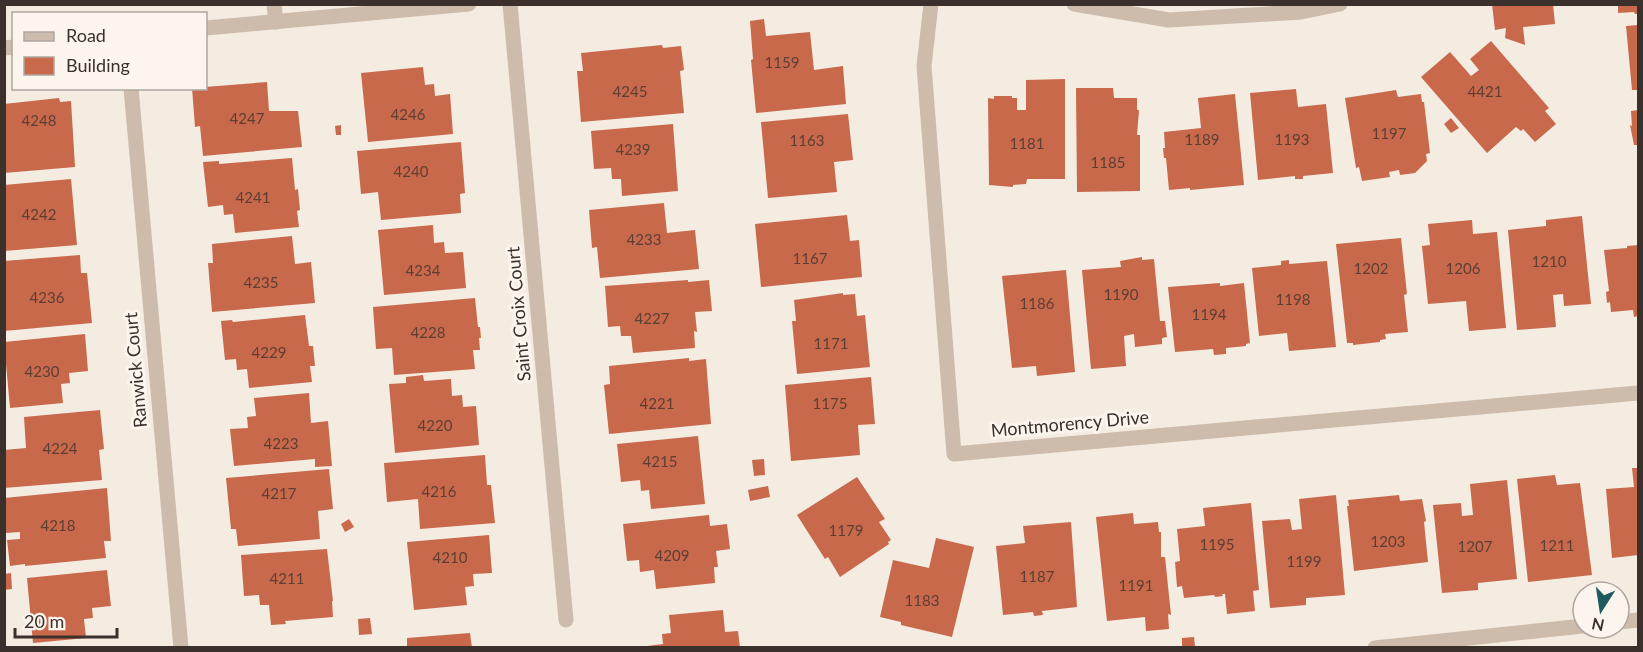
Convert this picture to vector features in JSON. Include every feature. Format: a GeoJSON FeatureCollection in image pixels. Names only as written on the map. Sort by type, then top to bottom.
{"type":"FeatureCollection","features":[{"type":"Feature","properties":{"kind":"street"},"geometry":{"type":"LineString","coordinates":[[274,4],[276,22]]}},
{"type":"Feature","properties":{"kind":"street"},"geometry":{"type":"LineString","coordinates":[[207,28],[469,4]]}},
{"type":"Feature","properties":{"kind":"street","name":"Saint Croix Court"},"geometry":{"type":"LineString","coordinates":[[510,4],[566,620]]}},
{"type":"Feature","properties":{"kind":"street","name":"Montmorency Drive"},"geometry":{"type":"LineString","coordinates":[[931,4],[924,66],[954,454],[1638,393]]}},
{"type":"Feature","properties":{"kind":"street"},"geometry":{"type":"LineString","coordinates":[[1074,4],[1169,20],[1301,12],[1340,4]]}},
{"type":"Feature","properties":{"kind":"street","name":"Ranwick Court"},"geometry":{"type":"LineString","coordinates":[[131,90],[181,648]]}},
{"type":"Feature","properties":{"kind":"street"},"geometry":{"type":"LineString","coordinates":[[1375,648],[1571,627]]}},
{"type":"Feature","properties":{"kind":"building"},"geometry":{"type":"Polygon","coordinates":[[[1492,4],[1553,4],[1555,24],[1523,27],[1525,45],[1505,38],[1506,28],[1495,30],[1492,4]]]}},
{"type":"Feature","properties":{"kind":"building"},"geometry":{"type":"Polygon","coordinates":[[[1618,4],[1638,4],[1638,14],[1618,13],[1618,4]]]}},
{"type":"Feature","properties":{"kind":"building"},"geometry":{"type":"Polygon","coordinates":[[[764,19],[766,36],[810,32],[814,70],[843,66],[846,104],[756,113],[750,21],[764,19]]]}},
{"type":"Feature","properties":{"kind":"building"},"geometry":{"type":"Polygon","coordinates":[[[1638,25],[1638,90],[1632,90],[1626,26],[1638,25]]]}},
{"type":"Feature","properties":{"kind":"building"},"geometry":{"type":"Polygon","coordinates":[[[1491,41],[1549,108],[1545,111],[1556,124],[1535,142],[1523,129],[1521,131],[1516,127],[1487,153],[1421,77],[1450,52],[1471,76],[1479,70],[1470,59],[1491,41]]]}},
{"type":"Feature","properties":{"kind":"building"},"geometry":{"type":"Polygon","coordinates":[[[662,45],[663,48],[681,46],[684,70],[680,71],[684,113],[581,122],[577,71],[583,71],[581,53],[662,45]]]}},
{"type":"Feature","properties":{"kind":"building"},"geometry":{"type":"Polygon","coordinates":[[[423,67],[425,85],[434,84],[435,96],[450,94],[453,134],[368,142],[361,73],[423,67]]]}},
{"type":"Feature","properties":{"kind":"building"},"geometry":{"type":"Polygon","coordinates":[[[1065,79],[1065,179],[1027,179],[1026,184],[1013,185],[1013,187],[989,185],[988,98],[1012,96],[1012,98],[1017,98],[1017,110],[1026,110],[1026,80],[1065,79]]]}},
{"type":"Feature","properties":{"kind":"building"},"geometry":{"type":"Polygon","coordinates":[[[267,82],[269,111],[298,111],[302,147],[203,156],[200,126],[195,127],[192,90],[207,90],[207,87],[267,82]]]}},
{"type":"Feature","properties":{"kind":"building"},"geometry":{"type":"Polygon","coordinates":[[[1076,88],[1113,88],[1114,98],[1137,98],[1137,110],[1139,110],[1137,135],[1140,135],[1140,191],[1077,192],[1076,88]]]}},
{"type":"Feature","properties":{"kind":"building"},"geometry":{"type":"Polygon","coordinates":[[[1296,89],[1298,107],[1326,104],[1333,173],[1303,176],[1303,179],[1295,179],[1295,176],[1258,180],[1250,93],[1296,89]]]}},
{"type":"Feature","properties":{"kind":"building"},"geometry":{"type":"Polygon","coordinates":[[[1396,90],[1398,97],[1421,94],[1430,153],[1426,154],[1427,161],[1415,173],[1400,175],[1399,170],[1389,172],[1390,177],[1362,181],[1359,167],[1356,168],[1345,98],[1396,90]]]}},
{"type":"Feature","properties":{"kind":"building"},"geometry":{"type":"Polygon","coordinates":[[[1235,94],[1244,185],[1169,190],[1163,148],[1165,148],[1164,132],[1201,128],[1198,98],[1235,94]]]}},
{"type":"Feature","properties":{"kind":"building"},"geometry":{"type":"Polygon","coordinates":[[[59,98],[60,102],[71,101],[75,167],[4,173],[4,104],[59,98]]]}},
{"type":"Feature","properties":{"kind":"building"},"geometry":{"type":"Polygon","coordinates":[[[1638,110],[1638,145],[1634,145],[1630,125],[1632,126],[1631,111],[1638,110]]]}},
{"type":"Feature","properties":{"kind":"building"},"geometry":{"type":"Polygon","coordinates":[[[848,114],[853,160],[834,162],[837,192],[768,198],[761,122],[848,114]]]}},
{"type":"Feature","properties":{"kind":"building"},"geometry":{"type":"Polygon","coordinates":[[[1451,118],[1459,128],[1451,133],[1444,124],[1451,118]]]}},
{"type":"Feature","properties":{"kind":"building"},"geometry":{"type":"Polygon","coordinates":[[[673,124],[678,191],[622,196],[621,179],[612,179],[611,168],[594,169],[591,131],[673,124]]]}},
{"type":"Feature","properties":{"kind":"building"},"geometry":{"type":"Polygon","coordinates":[[[341,125],[341,135],[336,135],[335,126],[341,125]]]}},
{"type":"Feature","properties":{"kind":"building"},"geometry":{"type":"Polygon","coordinates":[[[461,142],[465,193],[460,194],[461,213],[381,220],[378,192],[361,194],[357,151],[461,142]]]}},
{"type":"Feature","properties":{"kind":"building"},"geometry":{"type":"Polygon","coordinates":[[[292,158],[295,190],[298,189],[299,227],[235,233],[233,214],[224,215],[223,205],[208,207],[203,162],[219,161],[219,164],[292,158]]]}},
{"type":"Feature","properties":{"kind":"building"},"geometry":{"type":"Polygon","coordinates":[[[71,179],[77,245],[4,251],[4,185],[71,179]]]}},
{"type":"Feature","properties":{"kind":"building"},"geometry":{"type":"Polygon","coordinates":[[[664,203],[667,233],[695,230],[699,269],[600,278],[597,247],[592,248],[589,210],[664,203]]]}},
{"type":"Feature","properties":{"kind":"building"},"geometry":{"type":"Polygon","coordinates":[[[847,215],[850,241],[859,240],[862,277],[761,287],[755,224],[847,215]]]}},
{"type":"Feature","properties":{"kind":"building"},"geometry":{"type":"Polygon","coordinates":[[[1582,216],[1591,304],[1564,306],[1563,294],[1553,295],[1556,327],[1517,330],[1508,230],[1546,226],[1546,220],[1582,216]]]}},
{"type":"Feature","properties":{"kind":"building"},"geometry":{"type":"Polygon","coordinates":[[[1472,220],[1473,234],[1497,232],[1506,328],[1469,331],[1466,301],[1428,304],[1422,246],[1430,245],[1428,224],[1472,220]]]}},
{"type":"Feature","properties":{"kind":"building"},"geometry":{"type":"Polygon","coordinates":[[[433,225],[434,243],[444,242],[445,253],[463,252],[466,288],[384,295],[378,230],[433,225]]]}},
{"type":"Feature","properties":{"kind":"building"},"geometry":{"type":"Polygon","coordinates":[[[292,236],[295,264],[311,262],[315,303],[212,312],[208,263],[213,263],[212,244],[292,236]]]}},
{"type":"Feature","properties":{"kind":"building"},"geometry":{"type":"Polygon","coordinates":[[[1401,238],[1407,294],[1404,295],[1408,332],[1385,334],[1386,339],[1380,342],[1353,345],[1353,343],[1347,343],[1336,244],[1401,238]]]}},
{"type":"Feature","properties":{"kind":"building"},"geometry":{"type":"Polygon","coordinates":[[[1638,245],[1638,316],[1634,317],[1633,310],[1611,312],[1610,302],[1607,303],[1606,292],[1609,291],[1604,250],[1638,245]]]}},
{"type":"Feature","properties":{"kind":"building"},"geometry":{"type":"Polygon","coordinates":[[[80,255],[81,273],[87,273],[92,323],[4,331],[4,261],[80,255]]]}},
{"type":"Feature","properties":{"kind":"building"},"geometry":{"type":"Polygon","coordinates":[[[1142,257],[1142,260],[1154,259],[1160,321],[1165,321],[1167,337],[1162,338],[1162,344],[1135,347],[1134,334],[1124,336],[1126,366],[1091,369],[1082,270],[1121,267],[1120,261],[1142,257]]]}},
{"type":"Feature","properties":{"kind":"building"},"geometry":{"type":"Polygon","coordinates":[[[1289,260],[1289,264],[1327,261],[1336,347],[1289,351],[1287,333],[1259,336],[1252,268],[1281,265],[1281,261],[1289,260]]]}},
{"type":"Feature","properties":{"kind":"building"},"geometry":{"type":"Polygon","coordinates":[[[1066,270],[1075,372],[1037,376],[1036,366],[1012,368],[1002,276],[1066,270]]]}},
{"type":"Feature","properties":{"kind":"building"},"geometry":{"type":"Polygon","coordinates":[[[688,280],[688,282],[709,280],[712,311],[695,312],[697,332],[694,331],[695,348],[633,353],[631,336],[621,336],[620,326],[608,327],[605,286],[688,280]]]}},
{"type":"Feature","properties":{"kind":"building"},"geometry":{"type":"Polygon","coordinates":[[[1220,283],[1220,286],[1244,283],[1250,343],[1246,346],[1226,348],[1226,354],[1214,355],[1213,349],[1175,352],[1168,287],[1220,283]]]}},
{"type":"Feature","properties":{"kind":"building"},"geometry":{"type":"Polygon","coordinates":[[[843,293],[843,295],[855,294],[857,316],[865,315],[870,367],[797,374],[792,321],[796,321],[794,300],[843,293]]]}},
{"type":"Feature","properties":{"kind":"building"},"geometry":{"type":"Polygon","coordinates":[[[475,298],[481,338],[479,338],[480,350],[473,350],[475,369],[394,375],[392,348],[376,349],[373,307],[475,298]]]}},
{"type":"Feature","properties":{"kind":"building"},"geometry":{"type":"Polygon","coordinates":[[[305,315],[309,346],[313,346],[315,366],[310,366],[312,382],[249,388],[247,369],[237,370],[236,359],[225,360],[221,321],[232,320],[233,322],[305,315]]]}},
{"type":"Feature","properties":{"kind":"building"},"geometry":{"type":"Polygon","coordinates":[[[85,334],[88,371],[69,373],[70,383],[61,384],[63,403],[10,408],[4,342],[85,334]]]}},
{"type":"Feature","properties":{"kind":"building"},"geometry":{"type":"Polygon","coordinates":[[[689,358],[689,361],[706,359],[711,424],[609,434],[604,385],[610,384],[609,366],[689,358]]]}},
{"type":"Feature","properties":{"kind":"building"},"geometry":{"type":"Polygon","coordinates":[[[423,375],[424,381],[451,379],[452,396],[462,395],[463,407],[476,406],[479,445],[395,453],[389,384],[406,383],[406,377],[423,375]]]}},
{"type":"Feature","properties":{"kind":"building"},"geometry":{"type":"Polygon","coordinates":[[[871,377],[875,424],[858,425],[860,455],[791,461],[785,385],[871,377]]]}},
{"type":"Feature","properties":{"kind":"building"},"geometry":{"type":"Polygon","coordinates":[[[309,393],[311,423],[328,421],[332,466],[315,467],[315,459],[234,466],[230,429],[248,428],[247,417],[256,416],[254,398],[309,393]]]}},
{"type":"Feature","properties":{"kind":"building"},"geometry":{"type":"Polygon","coordinates":[[[100,410],[104,449],[99,450],[102,480],[4,488],[4,450],[26,448],[24,417],[100,410]]]}},
{"type":"Feature","properties":{"kind":"building"},"geometry":{"type":"Polygon","coordinates":[[[698,436],[705,504],[651,509],[649,490],[641,491],[640,480],[621,482],[617,444],[698,436]]]}},
{"type":"Feature","properties":{"kind":"building"},"geometry":{"type":"Polygon","coordinates":[[[485,455],[487,485],[491,485],[495,523],[420,529],[418,499],[387,502],[384,463],[485,455]]]}},
{"type":"Feature","properties":{"kind":"building"},"geometry":{"type":"Polygon","coordinates":[[[764,459],[765,475],[754,476],[752,460],[764,459]]]}},
{"type":"Feature","properties":{"kind":"building"},"geometry":{"type":"Polygon","coordinates":[[[1632,468],[1638,468],[1638,555],[1612,558],[1606,489],[1634,487],[1632,468]]]}},
{"type":"Feature","properties":{"kind":"building"},"geometry":{"type":"Polygon","coordinates":[[[329,469],[333,509],[318,511],[320,539],[238,546],[236,529],[231,529],[226,478],[329,469]]]}},
{"type":"Feature","properties":{"kind":"building"},"geometry":{"type":"Polygon","coordinates":[[[1555,475],[1557,485],[1580,483],[1592,575],[1528,582],[1517,479],[1555,475]]]}},
{"type":"Feature","properties":{"kind":"building"},"geometry":{"type":"Polygon","coordinates":[[[857,477],[885,519],[879,522],[891,540],[889,544],[840,577],[828,557],[825,559],[797,515],[857,477]]]}},
{"type":"Feature","properties":{"kind":"building"},"geometry":{"type":"Polygon","coordinates":[[[1507,480],[1517,579],[1478,583],[1478,590],[1442,593],[1433,505],[1461,503],[1462,516],[1473,515],[1470,484],[1507,480]]]}},
{"type":"Feature","properties":{"kind":"building"},"geometry":{"type":"Polygon","coordinates":[[[768,486],[770,497],[750,501],[748,490],[768,486]]]}},
{"type":"Feature","properties":{"kind":"building"},"geometry":{"type":"Polygon","coordinates":[[[107,488],[111,541],[104,541],[106,558],[10,566],[7,540],[20,539],[20,532],[6,533],[4,498],[107,488]]]}},
{"type":"Feature","properties":{"kind":"building"},"geometry":{"type":"Polygon","coordinates":[[[1336,495],[1345,595],[1306,598],[1306,605],[1270,608],[1262,521],[1290,519],[1292,530],[1302,529],[1299,499],[1336,495]]]}},
{"type":"Feature","properties":{"kind":"building"},"geometry":{"type":"Polygon","coordinates":[[[1399,495],[1400,501],[1422,499],[1426,521],[1424,522],[1428,562],[1354,571],[1348,500],[1399,495]]]}},
{"type":"Feature","properties":{"kind":"building"},"geometry":{"type":"Polygon","coordinates":[[[1251,503],[1259,590],[1253,591],[1255,611],[1227,614],[1225,594],[1215,597],[1214,595],[1184,598],[1182,586],[1177,587],[1175,562],[1180,561],[1177,529],[1205,526],[1203,508],[1251,503]]]}},
{"type":"Feature","properties":{"kind":"building"},"geometry":{"type":"Polygon","coordinates":[[[1133,513],[1134,524],[1158,522],[1159,532],[1161,532],[1161,557],[1165,557],[1171,615],[1168,614],[1169,629],[1146,631],[1145,617],[1107,621],[1096,517],[1133,513]]]}},
{"type":"Feature","properties":{"kind":"building"},"geometry":{"type":"Polygon","coordinates":[[[709,515],[710,526],[727,524],[730,549],[716,551],[718,567],[714,567],[715,583],[656,589],[654,570],[640,572],[639,560],[627,561],[623,524],[709,515]]]}},
{"type":"Feature","properties":{"kind":"building"},"geometry":{"type":"Polygon","coordinates":[[[349,519],[354,527],[345,532],[341,524],[349,519]]]}},
{"type":"Feature","properties":{"kind":"building"},"geometry":{"type":"Polygon","coordinates":[[[1071,522],[1077,607],[1042,611],[1043,615],[1034,616],[1033,612],[1003,615],[996,546],[1025,543],[1023,526],[1071,522]]]}},
{"type":"Feature","properties":{"kind":"building"},"geometry":{"type":"Polygon","coordinates":[[[489,535],[492,573],[473,574],[474,586],[465,587],[467,605],[414,610],[407,542],[489,535]]]}},
{"type":"Feature","properties":{"kind":"building"},"geometry":{"type":"Polygon","coordinates":[[[936,538],[974,547],[952,637],[901,625],[901,622],[880,617],[893,560],[929,568],[936,538]]]}},
{"type":"Feature","properties":{"kind":"building"},"geometry":{"type":"Polygon","coordinates":[[[327,549],[333,617],[285,621],[286,624],[271,625],[269,605],[260,605],[259,595],[244,596],[241,555],[327,549]]]}},
{"type":"Feature","properties":{"kind":"building"},"geometry":{"type":"Polygon","coordinates":[[[107,570],[111,606],[92,608],[93,618],[84,619],[86,638],[33,643],[27,578],[107,570]]]}},
{"type":"Feature","properties":{"kind":"building"},"geometry":{"type":"Polygon","coordinates":[[[11,573],[12,589],[4,590],[4,574],[11,573]]]}},
{"type":"Feature","properties":{"kind":"building"},"geometry":{"type":"Polygon","coordinates":[[[723,610],[725,632],[738,631],[740,648],[647,648],[647,646],[663,644],[662,634],[671,633],[669,615],[723,610]]]}},
{"type":"Feature","properties":{"kind":"building"},"geometry":{"type":"Polygon","coordinates":[[[370,618],[372,634],[359,635],[358,619],[370,618]]]}},
{"type":"Feature","properties":{"kind":"building"},"geometry":{"type":"Polygon","coordinates":[[[470,633],[472,648],[407,648],[407,638],[470,633]]]}},
{"type":"Feature","properties":{"kind":"building"},"geometry":{"type":"Polygon","coordinates":[[[1194,637],[1195,646],[1182,648],[1182,638],[1194,637]]]}}]}
